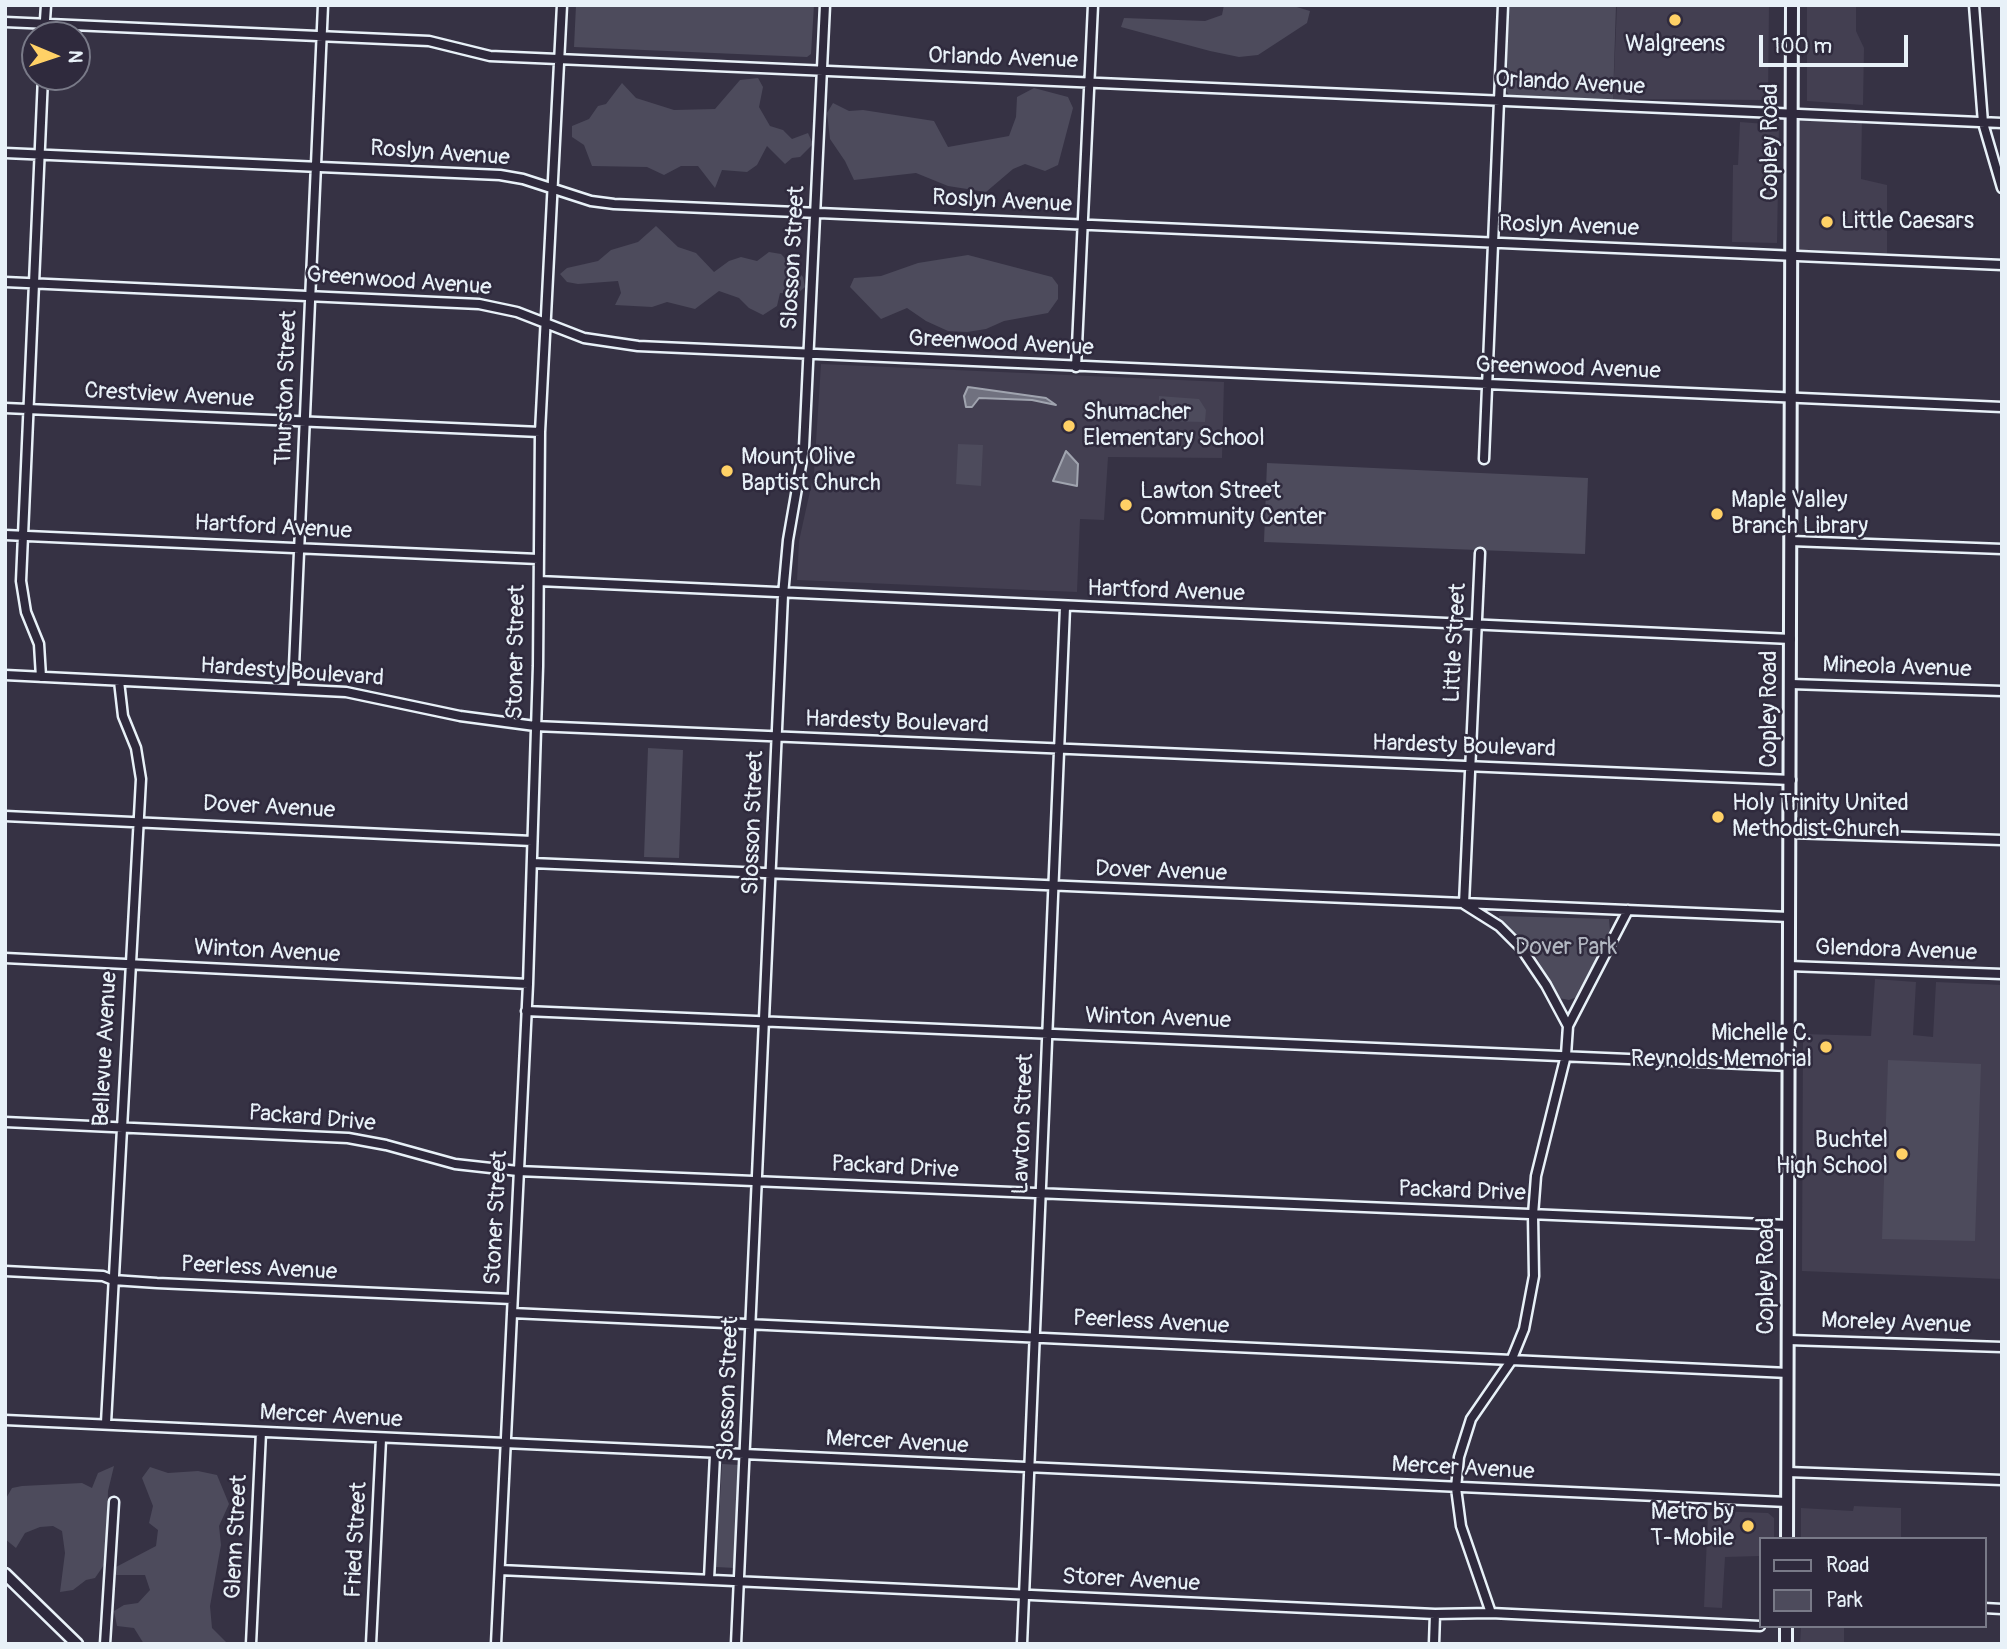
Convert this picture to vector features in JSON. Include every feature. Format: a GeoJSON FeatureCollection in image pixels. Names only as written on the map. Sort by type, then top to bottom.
{"type":"FeatureCollection","features":[{"type":"Feature","properties":{"kind":"main road","name":"Copley Road"},"geometry":{"type":"LineString","coordinates":[[1787,1537],[1793,5]]}},
{"type":"Feature","properties":{"kind":"street","name":"Thurston Street"},"geometry":{"type":"LineString","coordinates":[[293,689],[323,5]]}},
{"type":"Feature","properties":{"kind":"street","name":"Stoner Street"},"geometry":{"type":"LineString","coordinates":[[496,1644],[528,984],[539,581],[540,432],[562,5]]}},
{"type":"Feature","properties":{"kind":"street","name":"Slosson Street"},"geometry":{"type":"LineString","coordinates":[[736,1644],[783,594],[788,540],[804,448],[825,5]]}},
{"type":"Feature","properties":{"kind":"street"},"geometry":{"type":"LineString","coordinates":[[1076,367],[1093,5]]}},
{"type":"Feature","properties":{"kind":"street"},"geometry":{"type":"LineString","coordinates":[[1484,459],[1503,5]]}},
{"type":"Feature","properties":{"kind":"street"},"geometry":{"type":"LineString","coordinates":[[1974,5],[1983,123],[2002,188]]}},
{"type":"Feature","properties":{"kind":"street","name":"Orlando Avenue"},"geometry":{"type":"LineString","coordinates":[[91,26],[429,41],[490,56],[2002,123]]}},
{"type":"Feature","properties":{"kind":"street"},"geometry":{"type":"LineString","coordinates":[[41,677],[39,644],[22,597],[22,536],[42,91]]}},
{"type":"Feature","properties":{"kind":"street","name":"Roslyn Avenue"},"geometry":{"type":"LineString","coordinates":[[5,153],[500,175],[591,201],[614,204],[2002,265]]}},
{"type":"Feature","properties":{"kind":"street","name":"Greenwood Avenue"},"geometry":{"type":"LineString","coordinates":[[5,282],[478,304],[517,312],[607,343],[1076,367],[2002,407]]}},
{"type":"Feature","properties":{"kind":"street","name":"Crestview Avenue"},"geometry":{"type":"LineString","coordinates":[[5,408],[540,432]]}},
{"type":"Feature","properties":{"kind":"street","name":"Hartford Avenue"},"geometry":{"type":"LineString","coordinates":[[5,535],[538,559]]}},
{"type":"Feature","properties":{"kind":"street"},"geometry":{"type":"LineString","coordinates":[[1791,541],[2002,549]]}},
{"type":"Feature","properties":{"kind":"street","name":"Little Street"},"geometry":{"type":"LineString","coordinates":[[1464,904],[1480,553]]}},
{"type":"Feature","properties":{"kind":"street","name":"Hartford Avenue"},"geometry":{"type":"LineString","coordinates":[[539,581],[1791,639]]}},
{"type":"Feature","properties":{"kind":"street","name":"Lawton Street"},"geometry":{"type":"LineString","coordinates":[[1022,1644],[1065,607]]}},
{"type":"Feature","properties":{"kind":"street","name":"Hardesty Boulevard"},"geometry":{"type":"LineString","coordinates":[[5,675],[293,689],[376,696],[460,716],[535,726],[1791,780]]}},
{"type":"Feature","properties":{"kind":"street","name":"Bellevue Avenue"},"geometry":{"type":"LineString","coordinates":[[106,1423],[141,779],[138,755],[123,716],[118,681]]}},
{"type":"Feature","properties":{"kind":"street","name":"Mineola Avenue"},"geometry":{"type":"LineString","coordinates":[[1791,684],[2002,691]]}},
{"type":"Feature","properties":{"kind":"street","name":"Dover Avenue"},"geometry":{"type":"LineString","coordinates":[[5,816],[532,841]]}},
{"type":"Feature","properties":{"kind":"street"},"geometry":{"type":"LineString","coordinates":[[1790,833],[2002,840]]}},
{"type":"Feature","properties":{"kind":"street","name":"Dover Avenue"},"geometry":{"type":"LineString","coordinates":[[532,863],[1788,917]]}},
{"type":"Feature","properties":{"kind":"street"},"geometry":{"type":"LineString","coordinates":[[1464,904],[1499,926],[1521,948],[1546,985],[1568,1026]]}},
{"type":"Feature","properties":{"kind":"street"},"geometry":{"type":"LineString","coordinates":[[1491,1613],[1462,1534],[1456,1488],[1459,1457],[1471,1419],[1511,1361],[1529,1314],[1533,1291],[1532,1215],[1536,1176],[1566,1055],[1568,1026],[1628,910]]}},
{"type":"Feature","properties":{"kind":"street","name":"Winton Avenue"},"geometry":{"type":"LineString","coordinates":[[5,958],[528,984]]}},
{"type":"Feature","properties":{"kind":"street","name":"Glendora Avenue"},"geometry":{"type":"LineString","coordinates":[[1789,966],[2002,974]]}},
{"type":"Feature","properties":{"kind":"street","name":"Winton Avenue"},"geometry":{"type":"LineString","coordinates":[[526,1011],[1789,1066]]}},
{"type":"Feature","properties":{"kind":"street","name":"Packard Drive"},"geometry":{"type":"LineString","coordinates":[[5,1122],[348,1138],[386,1145],[454,1164],[518,1171],[1787,1225]]}},
{"type":"Feature","properties":{"kind":"street","name":"Peerless Avenue"},"geometry":{"type":"LineString","coordinates":[[5,1271],[103,1276],[113,1280],[512,1299]]}},
{"type":"Feature","properties":{"kind":"street","name":"Peerless Avenue"},"geometry":{"type":"LineString","coordinates":[[512,1313],[1788,1373]]}},
{"type":"Feature","properties":{"kind":"street","name":"Moreley Avenue"},"geometry":{"type":"LineString","coordinates":[[1789,1340],[2002,1347]]}},
{"type":"Feature","properties":{"kind":"street","name":"Mercer Avenue"},"geometry":{"type":"LineString","coordinates":[[5,1420],[715,1455],[1787,1502]]}},
{"type":"Feature","properties":{"kind":"street","name":"Glenn Street"},"geometry":{"type":"LineString","coordinates":[[251,1644],[261,1432]]}},
{"type":"Feature","properties":{"kind":"street","name":"Fried Street"},"geometry":{"type":"LineString","coordinates":[[371,1644],[381,1439]]}},
{"type":"Feature","properties":{"kind":"street"},"geometry":{"type":"LineString","coordinates":[[709,1578],[715,1455]]}},
{"type":"Feature","properties":{"kind":"street"},"geometry":{"type":"LineString","coordinates":[[1788,1472],[2002,1480]]}},
{"type":"Feature","properties":{"kind":"street"},"geometry":{"type":"LineString","coordinates":[[105,1644],[114,1502]]}},
{"type":"Feature","properties":{"kind":"street","name":"Storer Avenue"},"geometry":{"type":"LineString","coordinates":[[500,1570],[1435,1614],[1491,1613],[1758,1626]]}},
{"type":"Feature","properties":{"kind":"street"},"geometry":{"type":"LineString","coordinates":[[8,1579],[76,1644]]}},
{"type":"Feature","properties":{"kind":"street"},"geometry":{"type":"LineString","coordinates":[[1434,1644],[1435,1614]]}},
{"type":"Feature","properties":{"kind":"shaded area"},"geometry":{"type":"Polygon","coordinates":[[[1617,5],[1769,5],[1768,100],[1613,99],[1617,5]]]}},
{"type":"Feature","properties":{"kind":"shaded area"},"geometry":{"type":"Polygon","coordinates":[[[1807,5],[1856,5],[1856,31],[1864,48],[1863,105],[1807,101],[1807,5]]]}},
{"type":"Feature","properties":{"kind":"shaded area"},"geometry":{"type":"Polygon","coordinates":[[[1792,114],[1862,117],[1861,179],[1887,185],[1887,261],[1793,256],[1792,114]]]}},
{"type":"Feature","properties":{"kind":"shaded area"},"geometry":{"type":"Polygon","coordinates":[[[1740,122],[1779,125],[1777,243],[1732,242],[1733,165],[1738,165],[1740,122]]]}},
{"type":"Feature","properties":{"kind":"shaded area"},"geometry":{"type":"Polygon","coordinates":[[[821,364],[1224,382],[1222,458],[1108,457],[1104,520],[1080,519],[1077,592],[797,580],[799,541],[814,473],[821,364]]]}},
{"type":"Feature","properties":{"kind":"shaded area","name":"Buchtel High School"},"geometry":{"type":"Polygon","coordinates":[[[1875,979],[1916,982],[1913,1035],[1933,1037],[1936,982],[2002,985],[2002,1279],[1802,1271],[1803,1034],[1871,1036],[1875,979]]]}},
{"type":"Feature","properties":{"kind":"shaded area"},"geometry":{"type":"Polygon","coordinates":[[[1854,1506],[1901,1508],[1901,1537],[1801,1537],[1801,1508],[1853,1511],[1854,1506]]]}},
{"type":"Feature","properties":{"kind":"shaded area"},"geometry":{"type":"Polygon","coordinates":[[[1708,1513],[1768,1513],[1774,1518],[1774,1537],[1758,1537],[1758,1556],[1725,1557],[1722,1608],[1704,1607],[1708,1513]]]}},
{"type":"Feature","properties":{"kind":"shaded area"},"geometry":{"type":"Polygon","coordinates":[[[1801,1628],[1844,1628],[1844,1644],[1800,1644],[1801,1628]]]}},
{"type":"Feature","properties":{"kind":"green space"},"geometry":{"type":"Polygon","coordinates":[[[576,5],[814,5],[811,54],[807,57],[574,47],[576,5]]]}},
{"type":"Feature","properties":{"kind":"green space"},"geometry":{"type":"Polygon","coordinates":[[[1224,5],[1290,5],[1310,11],[1307,23],[1258,55],[1239,57],[1121,27],[1124,18],[1205,21],[1222,15],[1224,5]]]}},
{"type":"Feature","properties":{"kind":"green space"},"geometry":{"type":"Polygon","coordinates":[[[1509,5],[1616,5],[1613,99],[1510,96],[1505,89],[1509,5]]]}},
{"type":"Feature","properties":{"kind":"green space"},"geometry":{"type":"Polygon","coordinates":[[[758,78],[763,87],[759,107],[770,126],[783,130],[792,139],[808,133],[813,144],[800,157],[792,158],[785,164],[767,146],[757,165],[747,172],[722,170],[715,188],[698,166],[681,166],[664,175],[647,167],[592,166],[584,145],[572,137],[572,126],[589,119],[598,106],[606,104],[622,83],[636,98],[674,110],[715,109],[740,80],[758,78]]]}},
{"type":"Feature","properties":{"kind":"green space"},"geometry":{"type":"Polygon","coordinates":[[[1034,88],[1068,97],[1073,108],[1058,165],[1045,171],[1025,164],[1013,169],[986,192],[948,186],[916,173],[854,180],[830,139],[827,113],[833,103],[849,111],[863,110],[934,121],[948,147],[1009,136],[1016,117],[1017,97],[1034,88]]]}},
{"type":"Feature","properties":{"kind":"green space"},"geometry":{"type":"Polygon","coordinates":[[[656,226],[678,247],[696,253],[714,272],[729,261],[741,257],[757,261],[769,252],[781,254],[803,277],[805,287],[797,294],[780,293],[777,306],[763,315],[749,308],[739,298],[719,291],[695,309],[667,302],[652,307],[615,305],[621,293],[618,281],[578,284],[567,282],[560,274],[567,268],[598,261],[611,250],[638,242],[656,226]]]}},
{"type":"Feature","properties":{"kind":"green space"},"geometry":{"type":"Polygon","coordinates":[[[968,255],[1052,277],[1058,285],[1058,299],[1048,313],[1004,321],[986,329],[948,331],[907,308],[881,319],[850,287],[854,278],[881,276],[918,263],[968,255]]]}},
{"type":"Feature","properties":{"kind":"green space"},"geometry":{"type":"Polygon","coordinates":[[[1159,396],[1199,399],[1206,410],[1205,422],[1159,421],[1159,396]]]}},
{"type":"Feature","properties":{"kind":"green space"},"geometry":{"type":"Polygon","coordinates":[[[958,444],[983,445],[981,486],[956,484],[958,444]]]}},
{"type":"Feature","properties":{"kind":"green space"},"geometry":{"type":"Polygon","coordinates":[[[1267,463],[1588,478],[1585,554],[1264,542],[1267,463]]]}},
{"type":"Feature","properties":{"kind":"green space"},"geometry":{"type":"Polygon","coordinates":[[[648,748],[683,750],[679,858],[644,857],[648,748]]]}},
{"type":"Feature","properties":{"kind":"green space","name":"Dover Park"},"geometry":{"type":"Polygon","coordinates":[[[1499,916],[1609,919],[1610,931],[1577,997],[1569,1000],[1559,998],[1536,957],[1499,920],[1499,916]]]}},
{"type":"Feature","properties":{"kind":"green space"},"geometry":{"type":"Polygon","coordinates":[[[1888,1060],[1981,1064],[1975,1241],[1882,1239],[1888,1060]]]}},
{"type":"Feature","properties":{"kind":"green space"},"geometry":{"type":"Polygon","coordinates":[[[722,1464],[739,1465],[735,1568],[716,1567],[722,1464]]]}},
{"type":"Feature","properties":{"kind":"green space"},"geometry":{"type":"Polygon","coordinates":[[[114,1466],[108,1491],[106,1562],[95,1578],[86,1580],[73,1590],[60,1592],[65,1553],[62,1531],[53,1526],[40,1527],[25,1533],[16,1548],[5,1539],[5,1500],[12,1488],[22,1486],[82,1483],[92,1488],[98,1473],[114,1466]]]}},
{"type":"Feature","properties":{"kind":"green space"},"geometry":{"type":"Polygon","coordinates":[[[150,1467],[168,1473],[198,1471],[217,1475],[229,1504],[219,1526],[221,1545],[210,1606],[212,1628],[228,1644],[144,1644],[134,1628],[117,1626],[114,1611],[124,1605],[138,1603],[150,1590],[145,1575],[116,1575],[116,1567],[156,1546],[158,1530],[149,1523],[153,1506],[142,1478],[150,1467]]]}},
{"type":"Feature","properties":{"kind":"water"},"geometry":{"type":"Polygon","coordinates":[[[968,387],[1046,398],[1056,405],[1032,400],[979,398],[972,407],[966,407],[964,396],[968,387]]]}},
{"type":"Feature","properties":{"kind":"water"},"geometry":{"type":"Polygon","coordinates":[[[1066,451],[1078,464],[1077,486],[1053,481],[1066,451]]]}},
{"type":"Feature","properties":{"kind":"place","name":"Walgreens"},"geometry":{"type":"Point","coordinates":[1675,20]}},
{"type":"Feature","properties":{"kind":"place","name":"Little Caesars"},"geometry":{"type":"Point","coordinates":[1827,222]}},
{"type":"Feature","properties":{"kind":"place","name":"Shumacher Elementary School"},"geometry":{"type":"Point","coordinates":[1069,426]}},
{"type":"Feature","properties":{"kind":"place","name":"Mount Olive Baptist Church"},"geometry":{"type":"Point","coordinates":[727,471]}},
{"type":"Feature","properties":{"kind":"place","name":"Lawton Street Community Center"},"geometry":{"type":"Point","coordinates":[1126,505]}},
{"type":"Feature","properties":{"kind":"place","name":"Maple Valley Branch Library"},"geometry":{"type":"Point","coordinates":[1717,514]}},
{"type":"Feature","properties":{"kind":"place","name":"Holy Trinity United Methodist Church"},"geometry":{"type":"Point","coordinates":[1718,817]}},
{"type":"Feature","properties":{"kind":"place","name":"Michelle C. Reynolds Memorial"},"geometry":{"type":"Point","coordinates":[1826,1047]}},
{"type":"Feature","properties":{"kind":"place","name":"Buchtel High School"},"geometry":{"type":"Point","coordinates":[1902,1154]}},
{"type":"Feature","properties":{"kind":"place","name":"Metro by T-Mobile"},"geometry":{"type":"Point","coordinates":[1748,1526]}}]}
